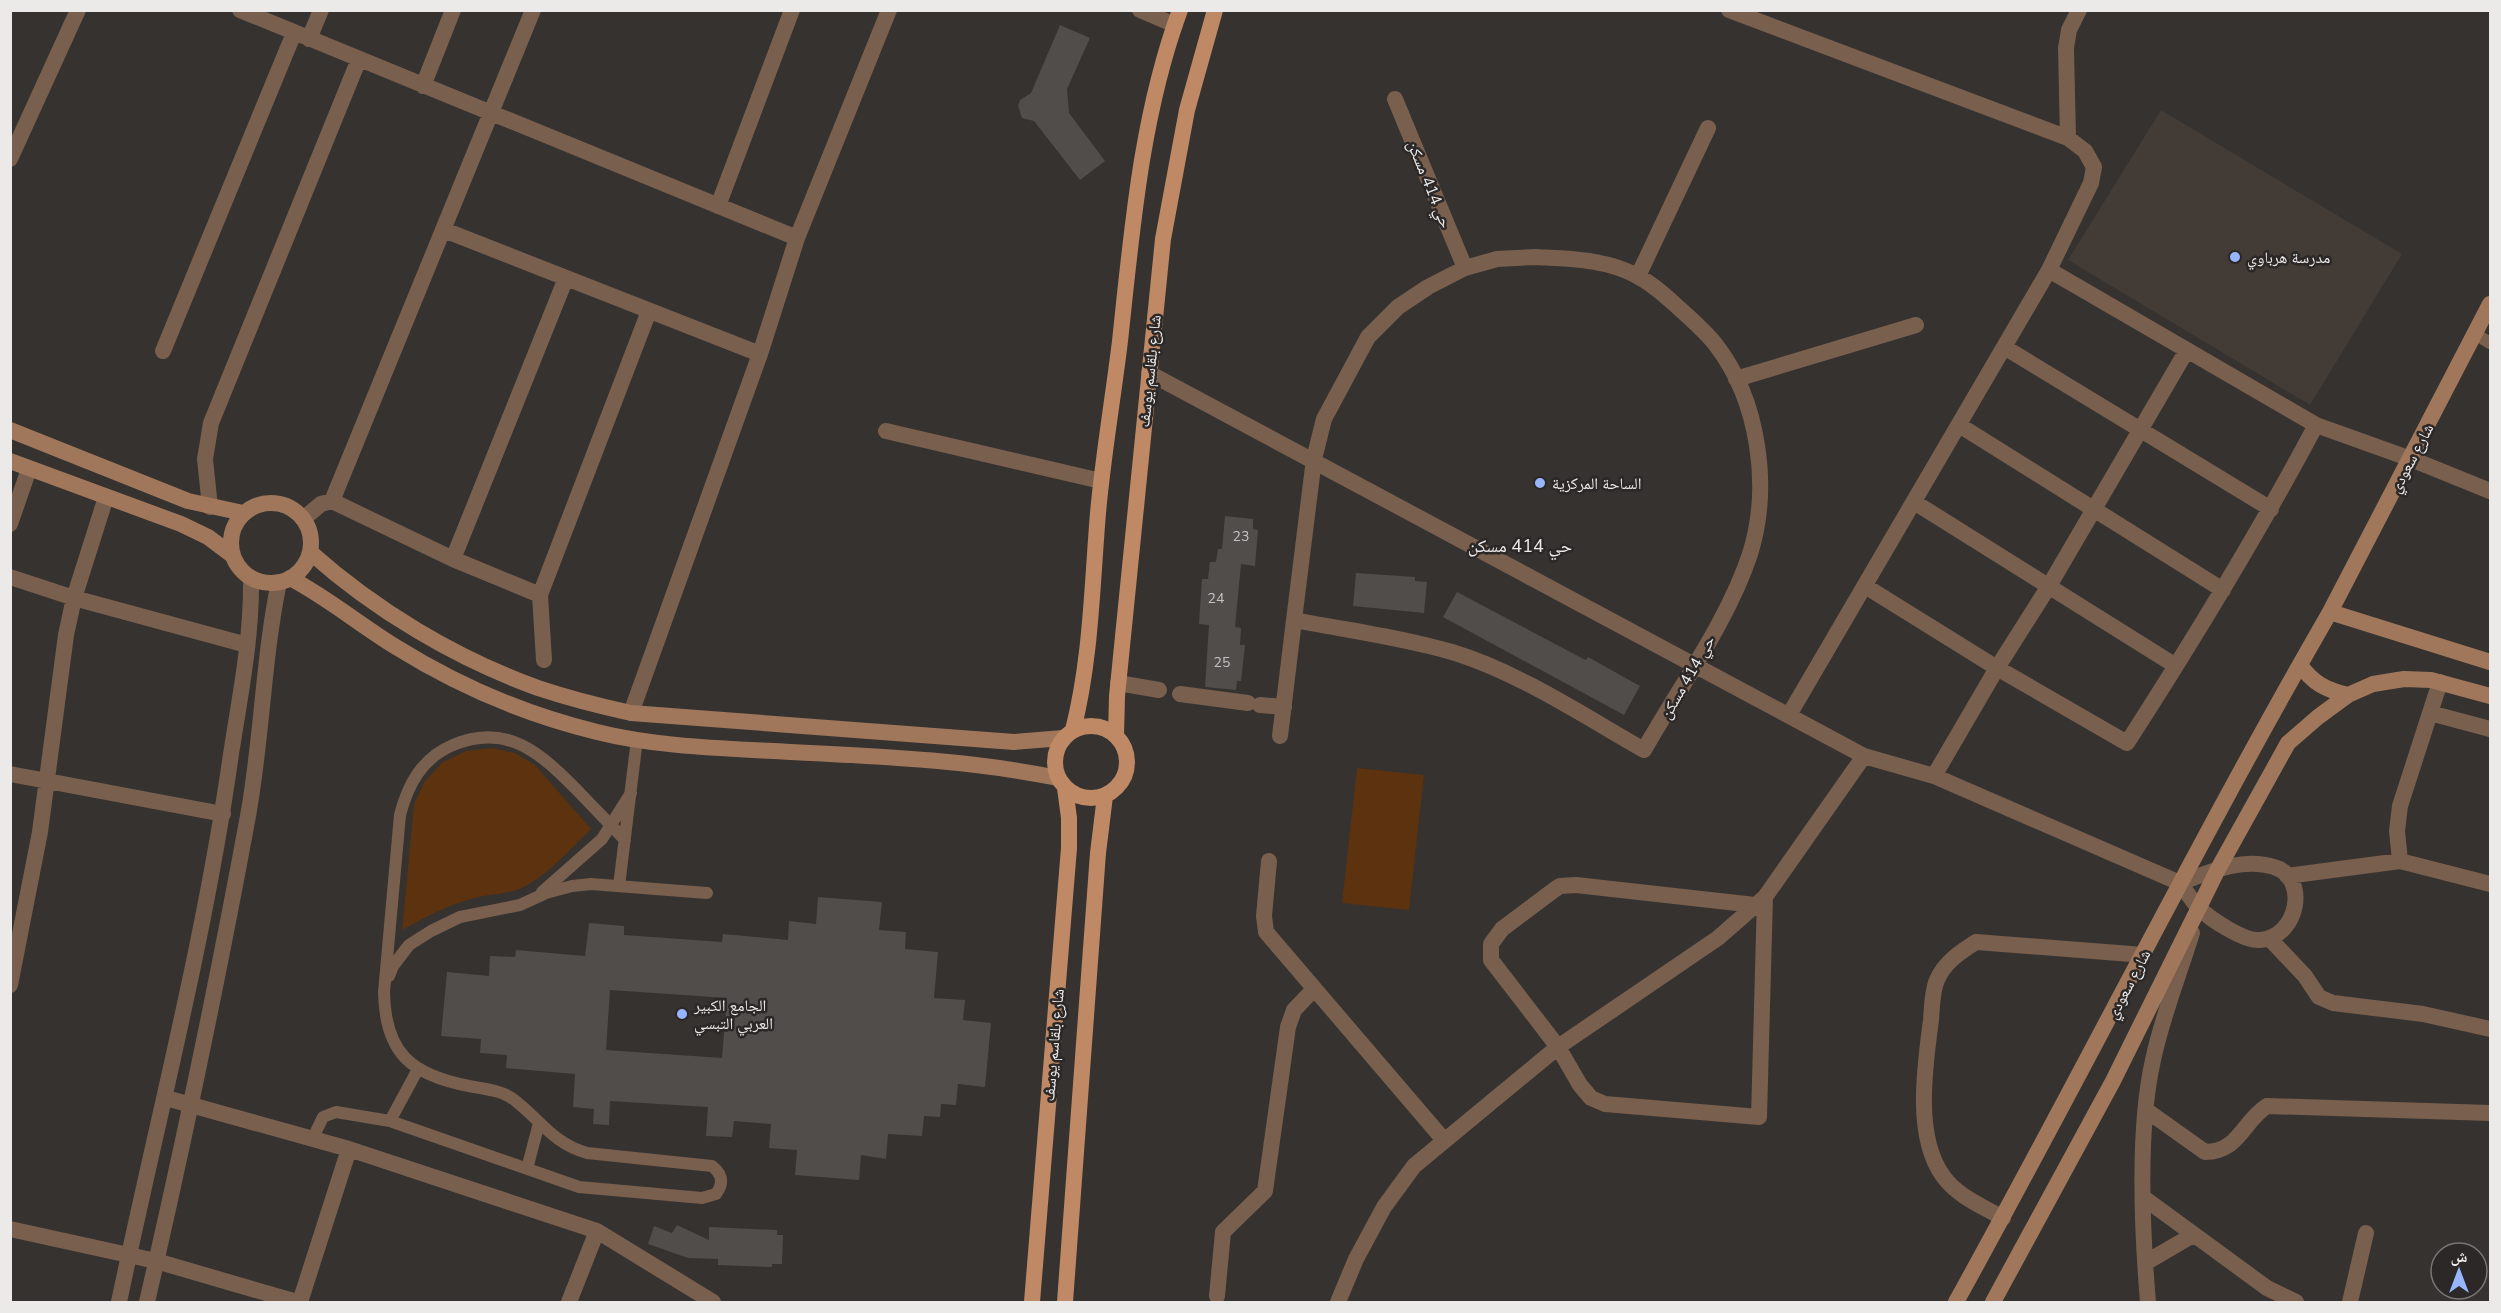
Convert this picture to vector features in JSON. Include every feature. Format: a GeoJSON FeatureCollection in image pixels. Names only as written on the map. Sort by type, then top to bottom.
{"type":"FeatureCollection","features":[{"type":"Feature","properties":{"kind":"main road","name":"شارع بلقاسم يوسف"},"geometry":{"type":"LineString","coordinates":[[1116,736],[1118,683],[1165,228],[1187,110],[1215,10]]}},
{"type":"Feature","properties":{"kind":"main road","name":"شارع بلقاسم يوسف"},"geometry":{"type":"LineString","coordinates":[[1068,734],[1084,678],[1101,481],[1145,142],[1159,76],[1177,18]]}},
{"type":"Feature","properties":{"kind":"main road","name":"شارع سعودي"},"geometry":{"type":"LineString","coordinates":[[1956,1302],[2144,955],[2180,883],[2330,612],[2490,304]]}},
{"type":"Feature","properties":{"kind":"main road"},"geometry":{"type":"LineString","coordinates":[[10,430],[188,501],[243,513]]}},
{"type":"Feature","properties":{"kind":"main road"},"geometry":{"type":"LineString","coordinates":[[10,461],[195,530],[232,555],[243,572],[251,578],[260,581],[285,580],[332,603],[397,648],[457,680],[498,699],[552,719],[598,732],[637,739],[721,748],[971,763],[1061,783],[1084,798],[1105,796],[1121,782],[1126,771],[1127,758],[1123,746],[1107,729],[1096,726],[1084,726],[1068,734],[1014,742],[631,713],[537,687],[482,664],[399,618],[349,585],[310,552]]}},
{"type":"Feature","properties":{"kind":"main road"},"geometry":{"type":"LineString","coordinates":[[232,555],[230,540],[234,525],[243,513],[255,506],[268,503],[281,504],[293,510],[303,519],[309,529],[310,552],[299,571],[285,580]]}},
{"type":"Feature","properties":{"kind":"main road"},"geometry":{"type":"LineString","coordinates":[[2330,612],[2490,662]]}},
{"type":"Feature","properties":{"kind":"main road"},"geometry":{"type":"LineString","coordinates":[[2300,665],[2309,678],[2326,690],[2348,695]]}},
{"type":"Feature","properties":{"kind":"main road","name":"شارع سعودي"},"geometry":{"type":"LineString","coordinates":[[1993,1302],[2113,1081],[2218,869],[2289,743],[2318,717],[2348,695],[2373,684],[2404,679],[2440,682],[2490,696]]}},
{"type":"Feature","properties":{"kind":"main road"},"geometry":{"type":"LineString","coordinates":[[1061,783],[1054,758],[1068,734]]}},
{"type":"Feature","properties":{"kind":"main road","name":"شارع بلقاسم يوسف"},"geometry":{"type":"LineString","coordinates":[[1032,1302],[1069,848],[1069,818],[1061,783]]}},
{"type":"Feature","properties":{"kind":"main road","name":"شارع بلقاسم يوسف"},"geometry":{"type":"LineString","coordinates":[[1065,1302],[1098,853],[1105,796]]}},
{"type":"Feature","properties":{"kind":"street"},"geometry":{"type":"LineString","coordinates":[[10,159],[78,10]]}},
{"type":"Feature","properties":{"kind":"street"},"geometry":{"type":"LineString","coordinates":[[240,10],[797,238]]}},
{"type":"Feature","properties":{"kind":"street"},"geometry":{"type":"LineString","coordinates":[[163,351],[301,36],[321,10]]}},
{"type":"Feature","properties":{"kind":"street"},"geometry":{"type":"LineString","coordinates":[[423,86],[453,10]]}},
{"type":"Feature","properties":{"kind":"street"},"geometry":{"type":"LineString","coordinates":[[332,501],[533,10]]}},
{"type":"Feature","properties":{"kind":"street"},"geometry":{"type":"LineString","coordinates":[[718,206],[792,10]]}},
{"type":"Feature","properties":{"kind":"street"},"geometry":{"type":"LineString","coordinates":[[631,713],[760,354],[797,238],[889,10]]}},
{"type":"Feature","properties":{"kind":"street"},"geometry":{"type":"LineString","coordinates":[[1140,10],[1177,18]]}},
{"type":"Feature","properties":{"kind":"street"},"geometry":{"type":"LineString","coordinates":[[1728,10],[2068,138],[2085,151],[2094,167],[2091,183],[2049,270],[1789,715]]}},
{"type":"Feature","properties":{"kind":"street"},"geometry":{"type":"LineString","coordinates":[[2068,138],[2066,48],[2069,30],[2079,10]]}},
{"type":"Feature","properties":{"kind":"street"},"geometry":{"type":"LineString","coordinates":[[210,507],[205,459],[211,423],[359,59]]}},
{"type":"Feature","properties":{"kind":"street","name":"حي 414 مسكن"},"geometry":{"type":"LineString","coordinates":[[1395,99],[1465,268]]}},
{"type":"Feature","properties":{"kind":"street"},"geometry":{"type":"LineString","coordinates":[[1638,276],[1708,128]]}},
{"type":"Feature","properties":{"kind":"street"},"geometry":{"type":"LineString","coordinates":[[444,230],[760,354]]}},
{"type":"Feature","properties":{"kind":"street","name":"حي 414 مسكن"},"geometry":{"type":"LineString","coordinates":[[1280,736],[1284,707],[1294,620],[1314,459],[1324,419],[1368,337],[1398,307],[1428,287],[1465,268],[1497,259],[1535,257],[1580,259],[1607,264],[1638,276],[1668,298],[1716,345],[1736,379],[1749,411],[1758,452],[1761,489],[1758,521],[1750,554],[1732,597],[1644,750],[1521,682],[1453,652],[1294,620]]}},
{"type":"Feature","properties":{"kind":"street"},"geometry":{"type":"LineString","coordinates":[[2049,270],[2316,425],[2411,459],[2490,491]]}},
{"type":"Feature","properties":{"kind":"street"},"geometry":{"type":"LineString","coordinates":[[453,559],[566,278]]}},
{"type":"Feature","properties":{"kind":"street"},"geometry":{"type":"LineString","coordinates":[[544,660],[540,595],[649,310]]}},
{"type":"Feature","properties":{"kind":"street"},"geometry":{"type":"LineString","coordinates":[[1736,379],[1916,325]]}},
{"type":"Feature","properties":{"kind":"street"},"geometry":{"type":"LineString","coordinates":[[2004,347],[2271,509]]}},
{"type":"Feature","properties":{"kind":"street"},"geometry":{"type":"LineString","coordinates":[[1934,776],[1997,668],[2049,586],[2187,350]]}},
{"type":"Feature","properties":{"kind":"street"},"geometry":{"type":"LineString","coordinates":[[1149,373],[1314,459],[1864,756],[1934,776],[2180,883],[2200,909],[2228,929],[2257,941],[2270,939],[2285,928],[2295,911],[2296,899],[2293,887],[2287,876],[2276,867],[2253,864],[2218,869],[2180,883]]}},
{"type":"Feature","properties":{"kind":"street"},"geometry":{"type":"LineString","coordinates":[[1959,425],[2223,590]]}},
{"type":"Feature","properties":{"kind":"street"},"geometry":{"type":"LineString","coordinates":[[1865,586],[1997,668],[2127,743],[2223,590],[2271,509],[2316,425]]}},
{"type":"Feature","properties":{"kind":"street"},"geometry":{"type":"LineString","coordinates":[[886,431],[1101,481]]}},
{"type":"Feature","properties":{"kind":"street"},"geometry":{"type":"LineString","coordinates":[[10,524],[29,469]]}},
{"type":"Feature","properties":{"kind":"street"},"geometry":{"type":"LineString","coordinates":[[10,985],[40,832],[66,635],[74,598],[106,497]]}},
{"type":"Feature","properties":{"kind":"street"},"geometry":{"type":"LineString","coordinates":[[303,519],[321,504],[332,501],[453,559],[540,595]]}},
{"type":"Feature","properties":{"kind":"street"},"geometry":{"type":"LineString","coordinates":[[1914,502],[2176,666]]}},
{"type":"Feature","properties":{"kind":"street"},"geometry":{"type":"LineString","coordinates":[[10,577],[74,598],[247,645]]}},
{"type":"Feature","properties":{"kind":"street"},"geometry":{"type":"LineString","coordinates":[[119,1302],[166,1098],[223,814],[247,645],[251,578]]}},
{"type":"Feature","properties":{"kind":"street"},"geometry":{"type":"LineString","coordinates":[[147,1302],[192,1104],[248,814],[273,615],[285,580]]}},
{"type":"Feature","properties":{"kind":"street"},"geometry":{"type":"LineString","coordinates":[[2400,861],[2397,831],[2400,806],[2440,682]]}},
{"type":"Feature","properties":{"kind":"street"},"geometry":{"type":"LineString","coordinates":[[1118,683],[1159,690]]}},
{"type":"Feature","properties":{"kind":"street"},"geometry":{"type":"LineString","coordinates":[[1180,694],[1284,707]]}},
{"type":"Feature","properties":{"kind":"street"},"geometry":{"type":"LineString","coordinates":[[2430,713],[2490,729]]}},
{"type":"Feature","properties":{"kind":"street"},"geometry":{"type":"LineString","coordinates":[[1338,1302],[1356,1259],[1384,1207],[1414,1166],[1443,1139],[1558,1047],[1718,938],[1760,901],[1864,756]]}},
{"type":"Feature","properties":{"kind":"street"},"geometry":{"type":"LineString","coordinates":[[10,774],[223,814]]}},
{"type":"Feature","properties":{"kind":"street"},"geometry":{"type":"LineString","coordinates":[[1269,861],[1264,916],[1266,932],[1443,1139]]}},
{"type":"Feature","properties":{"kind":"street"},"geometry":{"type":"LineString","coordinates":[[2287,876],[2400,861],[2490,884]]}},
{"type":"Feature","properties":{"kind":"street"},"geometry":{"type":"LineString","coordinates":[[1576,885],[1760,901],[1759,1117],[1605,1104],[1591,1098],[1580,1085],[1558,1047],[1491,960],[1491,944],[1502,929],[1560,886],[1576,885]]}},
{"type":"Feature","properties":{"kind":"street"},"geometry":{"type":"LineString","coordinates":[[2148,1302],[2144,1198],[2146,1110],[2152,1061],[2200,909]]}},
{"type":"Feature","properties":{"kind":"street"},"geometry":{"type":"LineString","coordinates":[[2270,939],[2305,976],[2319,997],[2333,1003],[2423,1014],[2490,1029]]}},
{"type":"Feature","properties":{"kind":"street"},"geometry":{"type":"LineString","coordinates":[[2003,1218],[1963,1195],[1943,1176],[1932,1152],[1923,1111],[1924,1080],[1936,981],[1945,966],[1976,942],[2144,955]]}},
{"type":"Feature","properties":{"kind":"street"},"geometry":{"type":"LineString","coordinates":[[1217,1296],[1223,1232],[1265,1191],[1288,1027],[1294,1010],[1314,989]]}},
{"type":"Feature","properties":{"kind":"street"},"geometry":{"type":"LineString","coordinates":[[166,1098],[349,1149],[597,1231],[713,1302]]}},
{"type":"Feature","properties":{"kind":"street"},"geometry":{"type":"LineString","coordinates":[[2146,1110],[2205,1152],[2217,1152],[2235,1142],[2254,1115],[2267,1106],[2490,1113]]}},
{"type":"Feature","properties":{"kind":"street"},"geometry":{"type":"LineString","coordinates":[[10,1229],[156,1261],[298,1302],[349,1149]]}},
{"type":"Feature","properties":{"kind":"street"},"geometry":{"type":"LineString","coordinates":[[2144,1198],[2266,1288],[2296,1302]]}},
{"type":"Feature","properties":{"kind":"street"},"geometry":{"type":"LineString","coordinates":[[569,1302],[597,1231]]}},
{"type":"Feature","properties":{"kind":"street"},"geometry":{"type":"LineString","coordinates":[[2350,1302],[2366,1233]]}},
{"type":"Feature","properties":{"kind":"street"},"geometry":{"type":"LineString","coordinates":[[2145,1263],[2193,1235]]}},
{"type":"Feature","properties":{"kind":"lane"},"geometry":{"type":"LineString","coordinates":[[2475,334],[2490,343]]}},
{"type":"Feature","properties":{"kind":"lane"},"geometry":{"type":"LineString","coordinates":[[312,1140],[323,1117],[336,1112],[390,1121],[579,1187],[702,1198],[717,1194],[721,1185],[720,1174],[712,1166],[587,1153],[558,1140],[513,1099],[502,1092],[429,1076],[408,1062],[393,1041],[384,1017],[384,992],[400,815],[406,790],[421,767],[441,750],[466,739],[493,737],[514,741],[534,750],[625,840]]}},
{"type":"Feature","properties":{"kind":"lane"},"geometry":{"type":"LineString","coordinates":[[619,886],[637,739]]}},
{"type":"Feature","properties":{"kind":"lane"},"geometry":{"type":"LineString","coordinates":[[520,905],[545,890],[602,839],[631,793]]}},
{"type":"Feature","properties":{"kind":"lane"},"geometry":{"type":"LineString","coordinates":[[384,992],[393,966],[409,945],[460,917],[520,905],[546,893],[591,884],[707,893]]}},
{"type":"Feature","properties":{"kind":"lane"},"geometry":{"type":"LineString","coordinates":[[390,1121],[418,1069]]}},
{"type":"Feature","properties":{"kind":"lane"},"geometry":{"type":"LineString","coordinates":[[527,1169],[539,1123]]}},
{"type":"Feature","properties":{"kind":"shaded area","name":"مدرسة هرباوي"},"geometry":{"type":"Polygon","coordinates":[[[2161,110],[2402,254],[2310,405],[2068,260],[2161,110]]]}},
{"type":"Feature","properties":{"kind":"shaded area"},"geometry":{"type":"Polygon","coordinates":[[[492,748],[515,753],[535,765],[591,829],[551,868],[524,887],[459,903],[440,910],[402,930],[414,804],[425,781],[443,762],[466,751],[492,748]]]}},
{"type":"Feature","properties":{"kind":"shaded area"},"geometry":{"type":"Polygon","coordinates":[[[1357,768],[1424,775],[1409,910],[1342,903],[1357,768]]]}},
{"type":"Feature","properties":{"kind":"building"},"geometry":{"type":"Polygon","coordinates":[[[1060,25],[1090,38],[1067,89],[1069,113],[1105,161],[1080,180],[1034,121],[1022,118],[1018,106],[1020,100],[1031,93],[1060,25]]]}},
{"type":"Feature","properties":{"kind":"building"},"geometry":{"type":"Polygon","coordinates":[[[1225,516],[1253,519],[1253,529],[1258,530],[1255,566],[1241,564],[1235,627],[1241,628],[1240,645],[1245,645],[1241,681],[1237,681],[1236,690],[1205,687],[1209,625],[1199,624],[1202,579],[1208,579],[1210,562],[1216,562],[1218,549],[1222,549],[1225,516]]]}},
{"type":"Feature","properties":{"kind":"building"},"geometry":{"type":"Polygon","coordinates":[[[1356,573],[1415,577],[1415,581],[1427,582],[1424,613],[1353,606],[1356,573]]]}},
{"type":"Feature","properties":{"kind":"building"},"geometry":{"type":"Polygon","coordinates":[[[1457,592],[1586,660],[1588,657],[1640,686],[1624,715],[1443,617],[1457,592]]]}},
{"type":"Feature","properties":{"kind":"building"},"geometry":{"type":"Polygon","coordinates":[[[818,897],[882,902],[879,930],[906,932],[905,949],[938,952],[934,998],[965,1000],[963,1020],[991,1023],[985,1087],[958,1084],[956,1105],[941,1104],[940,1117],[924,1116],[922,1136],[888,1134],[886,1159],[861,1155],[859,1180],[795,1175],[797,1150],[769,1148],[771,1124],[734,1121],[732,1137],[706,1136],[708,1107],[610,1101],[609,1125],[593,1124],[594,1109],[573,1107],[575,1074],[506,1068],[507,1055],[480,1053],[481,1039],[441,1036],[447,972],[489,976],[490,956],[515,957],[516,950],[585,956],[589,923],[624,926],[624,935],[722,942],[723,934],[788,940],[789,921],[816,924],[818,897]],[[610,990],[606,1050],[722,1058],[727,998],[610,990]]]}},
{"type":"Feature","properties":{"kind":"building"},"geometry":{"type":"Polygon","coordinates":[[[677,1225],[709,1240],[709,1227],[777,1230],[777,1235],[783,1235],[782,1264],[772,1264],[772,1267],[718,1265],[718,1259],[688,1258],[648,1244],[654,1226],[672,1233],[677,1225]]]}},
{"type":"Feature","properties":{"kind":"place","name":"مدرسة هرباوي"},"geometry":{"type":"Point","coordinates":[2235,257]}},
{"type":"Feature","properties":{"kind":"place","name":"الساحة المركزية"},"geometry":{"type":"Point","coordinates":[1540,483]}},
{"type":"Feature","properties":{"kind":"place","name":"الجامع الكبير العربي التبسي"},"geometry":{"type":"Point","coordinates":[682,1014]}},
{"type":"Feature","properties":{"kind":"district","name":"حي 414 مسكن"},"geometry":{"type":"Point","coordinates":[1520,546]}}]}
